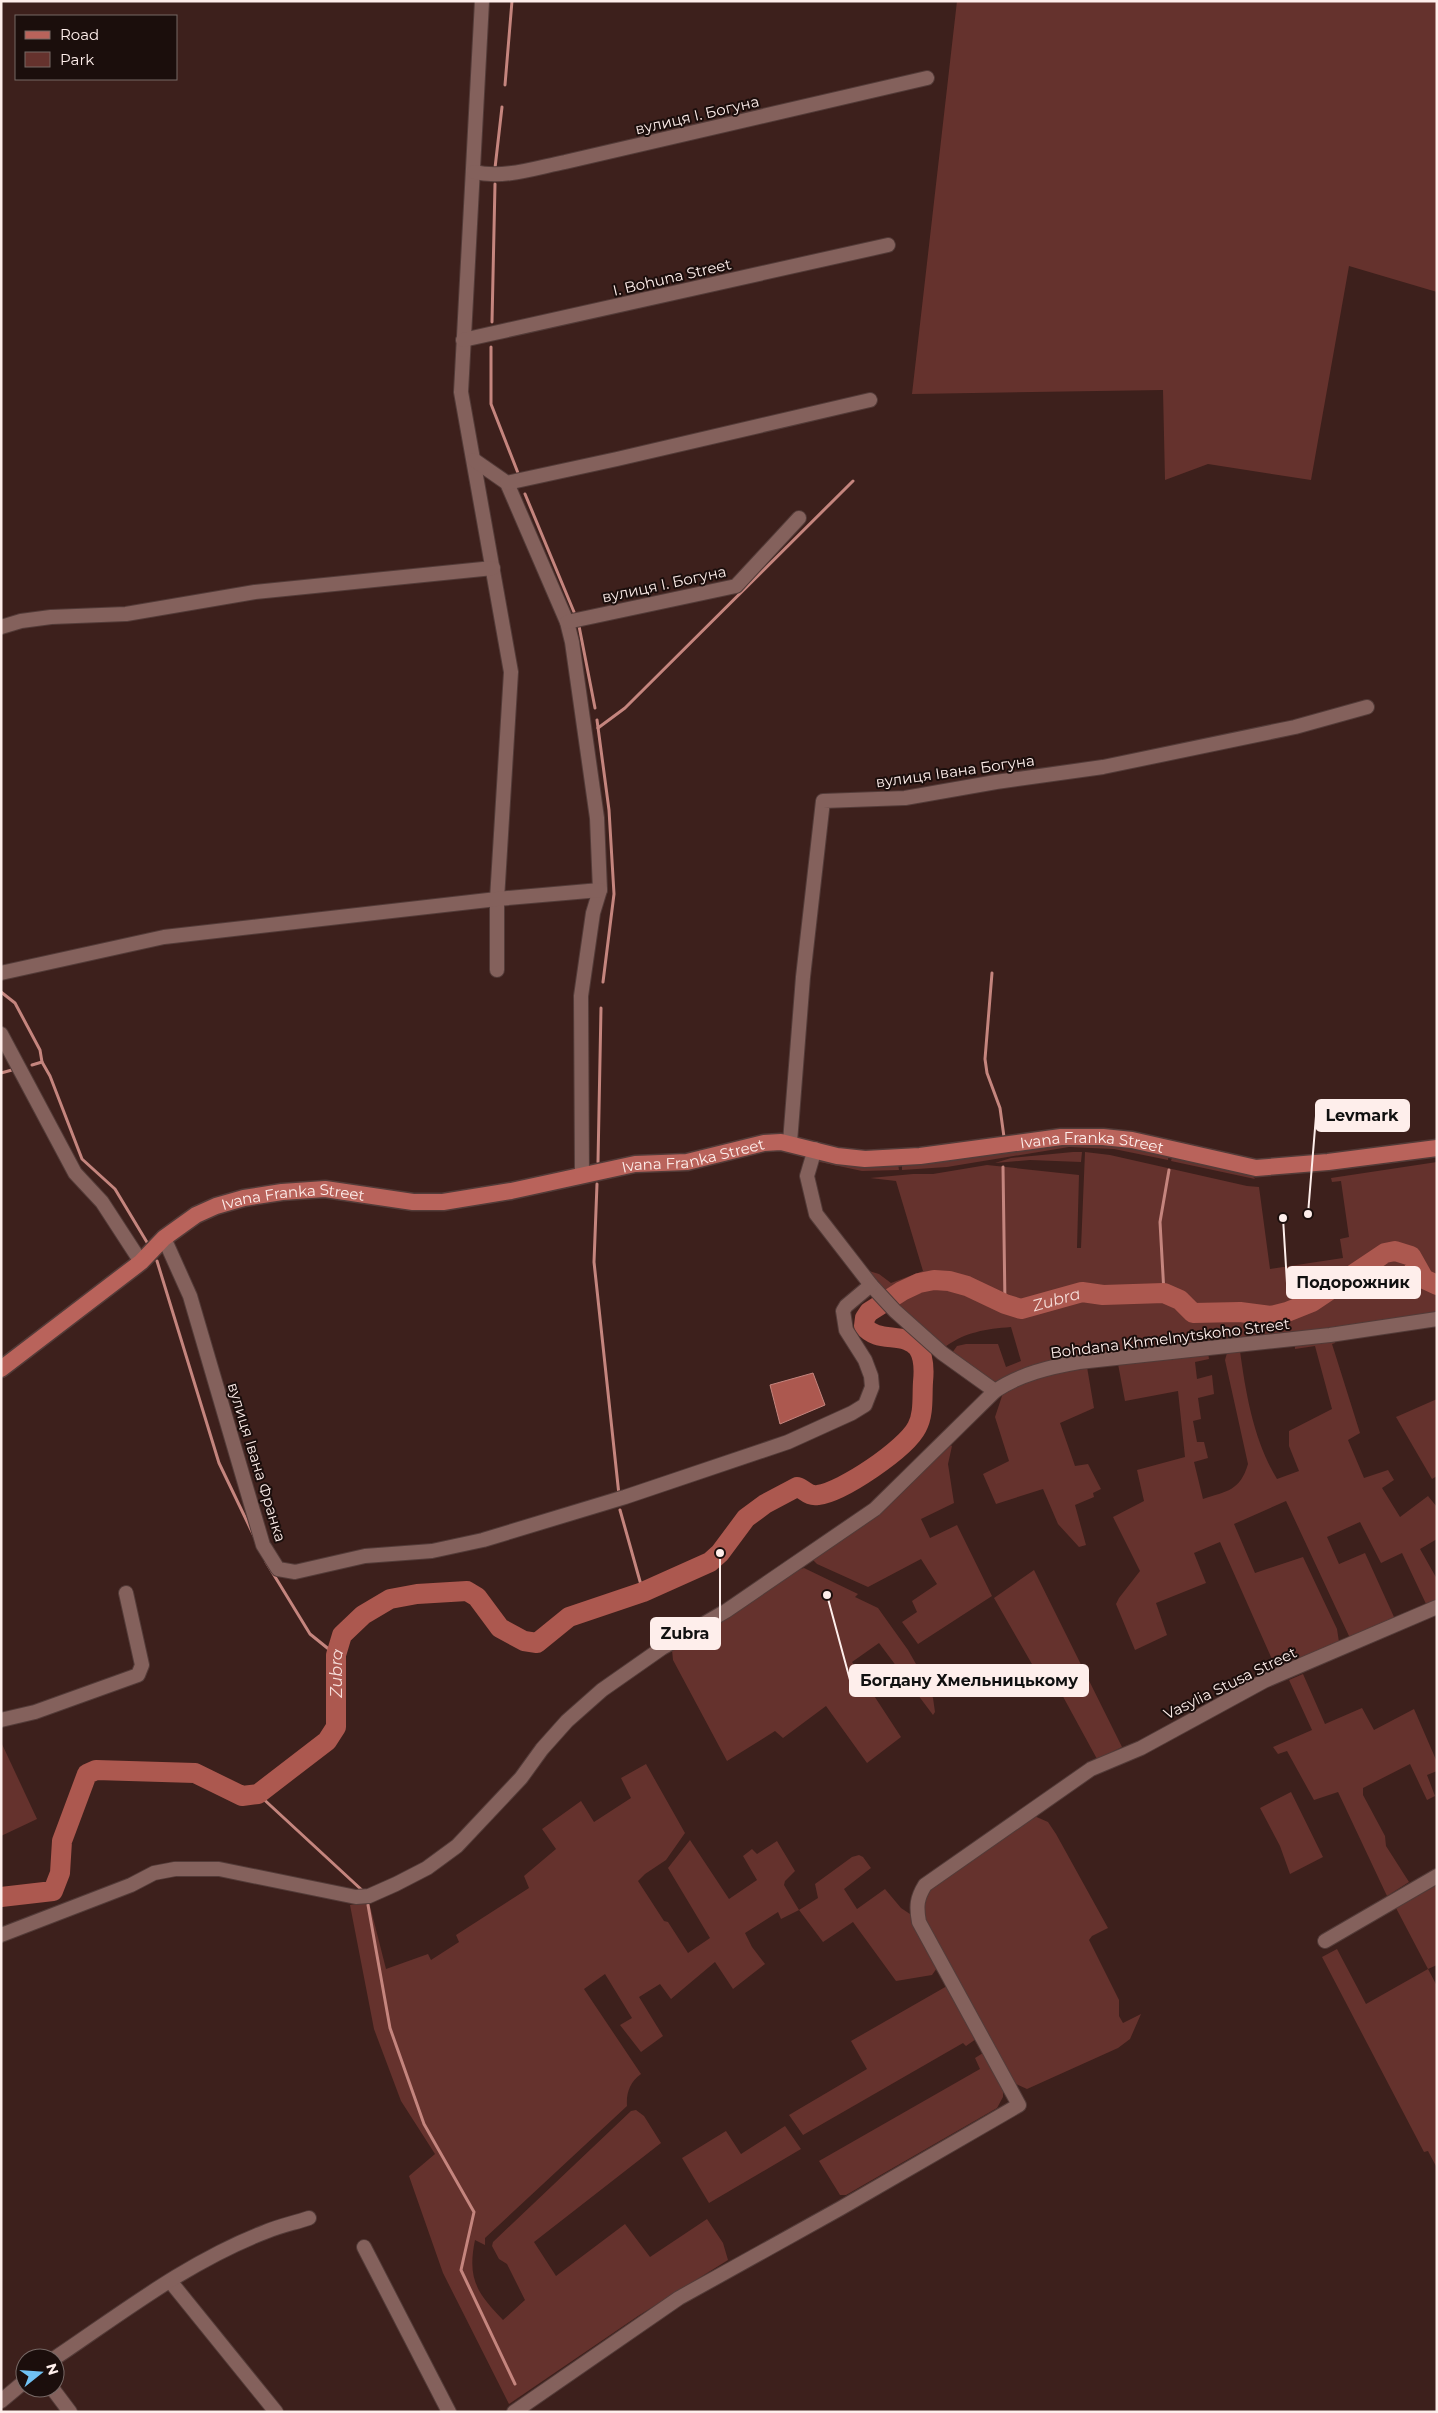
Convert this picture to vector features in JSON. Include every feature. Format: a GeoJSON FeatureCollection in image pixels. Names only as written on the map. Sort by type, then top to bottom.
{"type":"FeatureCollection","features":[{"type":"Feature","properties":{"kind":"main road","name":"Ivana Franka Street"},"geometry":{"type":"LineString","coordinates":[[1,1369],[141,1262],[164,1238],[196,1214],[216,1206],[282,1192],[325,1189],[413,1202],[443,1202],[635,1164],[687,1162],[764,1143],[790,1142],[854,1158],[897,1158],[1054,1138],[1084,1136],[1132,1140],[1256,1168],[1310,1164],[1437,1148]]}},
{"type":"Feature","properties":{"kind":"street"},"geometry":{"type":"LineString","coordinates":[[482,1],[474,172],[463,340],[462,392],[511,672],[497,899],[497,970]]}},
{"type":"Feature","properties":{"kind":"street","name":"вулиця І. Богуна"},"geometry":{"type":"LineString","coordinates":[[474,172],[491,176],[565,162],[927,78]]}},
{"type":"Feature","properties":{"kind":"street","name":"I. Bohuna Street"},"geometry":{"type":"LineString","coordinates":[[463,340],[888,245]]}},
{"type":"Feature","properties":{"kind":"street"},"geometry":{"type":"LineString","coordinates":[[507,483],[870,400]]}},
{"type":"Feature","properties":{"kind":"street"},"geometry":{"type":"LineString","coordinates":[[474,460],[507,483],[567,622],[596,818],[600,890],[594,912],[581,996],[582,1176]]}},
{"type":"Feature","properties":{"kind":"street","name":"вулиця І. Богуна"},"geometry":{"type":"LineString","coordinates":[[567,622],[736,586],[799,518]]}},
{"type":"Feature","properties":{"kind":"street"},"geometry":{"type":"LineString","coordinates":[[1,627],[21,621],[51,617],[126,614],[255,592],[494,568]]}},
{"type":"Feature","properties":{"kind":"street","name":"вулиця Івана Богуна"},"geometry":{"type":"LineString","coordinates":[[790,1142],[803,978],[823,801],[905,798],[996,782],[1103,767],[1295,727],[1367,707]]}},
{"type":"Feature","properties":{"kind":"street"},"geometry":{"type":"LineString","coordinates":[[1,973],[164,937],[497,899],[600,890]]}},
{"type":"Feature","properties":{"kind":"street"},"geometry":{"type":"LineString","coordinates":[[1,1034],[76,1172],[102,1202],[141,1262]]}},
{"type":"Feature","properties":{"kind":"street"},"geometry":{"type":"LineString","coordinates":[[815,1149],[807,1176],[816,1214],[875,1290],[894,1311],[942,1353],[995,1391]]}},
{"type":"Feature","properties":{"kind":"street","name":"вулиця Івана Франка"},"geometry":{"type":"LineString","coordinates":[[164,1238],[190,1296],[264,1546],[278,1569],[295,1572],[365,1556],[432,1551],[483,1540],[625,1497],[724,1462],[788,1442],[852,1413],[865,1405],[872,1387],[871,1376],[865,1360],[846,1330],[843,1312],[875,1290]]}},
{"type":"Feature","properties":{"kind":"street","name":"Bohdana Khmelnytskoho Street"},"geometry":{"type":"LineString","coordinates":[[1,1935],[131,1885],[154,1873],[175,1869],[219,1870],[356,1897],[369,1896],[427,1868],[457,1846],[486,1818],[521,1778],[554,1735],[602,1690],[662,1648],[726,1611],[875,1509],[995,1391],[1016,1379],[1060,1365],[1216,1346],[1330,1335],[1437,1319]]}},
{"type":"Feature","properties":{"kind":"street"},"geometry":{"type":"LineString","coordinates":[[2,1718],[35,1712],[138,1675],[142,1665],[126,1593]]}},
{"type":"Feature","properties":{"kind":"street","name":"Vasylia Stusa Street"},"geometry":{"type":"LineString","coordinates":[[514,2412],[679,2298],[841,2208],[1019,2105],[919,1922],[916,1908],[918,1897],[925,1885],[1091,1769],[1141,1748],[1264,1681],[1437,1607]]}},
{"type":"Feature","properties":{"kind":"street"},"geometry":{"type":"LineString","coordinates":[[1325,1940],[1437,1876]]}},
{"type":"Feature","properties":{"kind":"street"},"geometry":{"type":"LineString","coordinates":[[65,2351],[170,2281],[265,2232],[309,2218]]}},
{"type":"Feature","properties":{"kind":"street"},"geometry":{"type":"LineString","coordinates":[[364,2247],[449,2412]]}},
{"type":"Feature","properties":{"kind":"street"},"geometry":{"type":"LineString","coordinates":[[170,2281],[276,2412]]}},
{"type":"Feature","properties":{"kind":"street"},"geometry":{"type":"LineString","coordinates":[[1,2401],[15,2389]]}},
{"type":"Feature","properties":{"kind":"street"},"geometry":{"type":"LineString","coordinates":[[60,2398],[70,2412]]}},
{"type":"Feature","properties":{"kind":"green space"},"geometry":{"type":"Polygon","coordinates":[[[957,1],[1437,1],[1437,292],[1349,266],[1311,480],[1208,464],[1165,480],[1163,390],[912,394],[957,1]]]}},
{"type":"Feature","properties":{"kind":"green space"},"geometry":{"type":"Polygon","coordinates":[[[1091,1142],[1169,1152],[1168,1160],[1114,1149],[1069,1147],[947,1167],[902,1170],[902,1164],[1011,1149],[1091,1142]]]}},
{"type":"Feature","properties":{"kind":"green space"},"geometry":{"type":"Polygon","coordinates":[[[1082,1152],[1081,1162],[1030,1160],[995,1163],[1011,1158],[1082,1152]]]}},
{"type":"Feature","properties":{"kind":"green space"},"geometry":{"type":"Polygon","coordinates":[[[1085,1152],[1110,1155],[1247,1186],[1259,1187],[1270,1269],[1343,1258],[1340,1239],[1349,1237],[1341,1181],[1332,1182],[1331,1178],[1437,1162],[1437,1315],[1315,1332],[1275,1334],[999,1382],[989,1380],[952,1353],[957,1346],[966,1344],[998,1344],[1006,1367],[1021,1361],[1011,1327],[976,1332],[960,1338],[945,1347],[885,1298],[869,1271],[879,1274],[891,1283],[923,1271],[896,1181],[870,1178],[933,1174],[987,1165],[1079,1175],[1077,1248],[1081,1248],[1085,1152]]]}},
{"type":"Feature","properties":{"kind":"green space"},"geometry":{"type":"Polygon","coordinates":[[[1173,1154],[1183,1160],[1250,1173],[1255,1179],[1171,1161],[1173,1154]]]}},
{"type":"Feature","properties":{"kind":"green space"},"geometry":{"type":"Polygon","coordinates":[[[815,1161],[898,1164],[899,1170],[862,1171],[815,1161]]]}},
{"type":"Feature","properties":{"kind":"green space"},"geometry":{"type":"Polygon","coordinates":[[[1334,1340],[1335,1343],[1332,1344],[1360,1433],[1348,1440],[1364,1478],[1388,1470],[1394,1480],[1382,1488],[1400,1517],[1428,1496],[1437,1507],[1437,1539],[1420,1549],[1437,1579],[1437,1601],[1427,1606],[1402,1553],[1381,1563],[1360,1522],[1327,1537],[1339,1564],[1365,1553],[1394,1617],[1392,1621],[1352,1637],[1349,1636],[1286,1501],[1234,1524],[1255,1573],[1303,1557],[1337,1629],[1339,1642],[1280,1667],[1275,1666],[1220,1542],[1194,1553],[1206,1583],[1156,1603],[1167,1635],[1135,1650],[1116,1604],[1140,1571],[1113,1517],[1144,1501],[1137,1470],[1185,1457],[1178,1391],[1125,1401],[1118,1364],[1208,1353],[1209,1359],[1195,1362],[1197,1379],[1212,1375],[1214,1394],[1198,1398],[1201,1419],[1193,1421],[1197,1442],[1204,1442],[1208,1458],[1194,1462],[1203,1499],[1232,1489],[1241,1480],[1248,1464],[1225,1360],[1227,1353],[1240,1351],[1252,1417],[1262,1449],[1277,1479],[1299,1471],[1289,1446],[1289,1431],[1332,1409],[1315,1346],[1295,1349],[1295,1345],[1334,1340]]]}},
{"type":"Feature","properties":{"kind":"green space"},"geometry":{"type":"Polygon","coordinates":[[[1087,1367],[1094,1408],[1060,1423],[1075,1466],[1088,1464],[1101,1489],[1093,1493],[1094,1497],[1075,1505],[1086,1545],[1079,1547],[1058,1524],[1043,1489],[996,1504],[983,1474],[1009,1461],[995,1417],[1003,1393],[1013,1385],[1065,1370],[1087,1367]]]}},
{"type":"Feature","properties":{"kind":"green space"},"geometry":{"type":"Polygon","coordinates":[[[1437,1399],[1437,1476],[1432,1479],[1396,1417],[1437,1399]]]}},
{"type":"Feature","properties":{"kind":"green space"},"geometry":{"type":"Polygon","coordinates":[[[948,1444],[952,1446],[948,1464],[954,1503],[921,1519],[930,1538],[957,1525],[992,1596],[918,1644],[902,1622],[917,1612],[912,1601],[937,1584],[921,1559],[868,1587],[817,1564],[813,1560],[815,1556],[948,1444]]]}},
{"type":"Feature","properties":{"kind":"green space"},"geometry":{"type":"Polygon","coordinates":[[[804,1568],[858,1594],[855,1597],[878,1608],[908,1650],[924,1678],[933,1698],[935,1712],[933,1715],[879,1643],[852,1662],[901,1737],[867,1763],[826,1706],[783,1738],[775,1731],[727,1761],[673,1660],[672,1650],[795,1571],[804,1568]]]}},
{"type":"Feature","properties":{"kind":"green space"},"geometry":{"type":"Polygon","coordinates":[[[1034,1570],[1122,1747],[1097,1759],[1054,1680],[1044,1685],[994,1598],[1034,1570]]]}},
{"type":"Feature","properties":{"kind":"green space"},"geometry":{"type":"Polygon","coordinates":[[[1303,1674],[1325,1724],[1362,1708],[1374,1730],[1414,1709],[1437,1762],[1437,1771],[1427,1775],[1435,1796],[1427,1800],[1410,1764],[1363,1788],[1363,1795],[1385,1836],[1386,1846],[1409,1882],[1387,1896],[1338,1792],[1314,1800],[1287,1751],[1278,1754],[1273,1747],[1312,1730],[1289,1680],[1303,1674]]]}},
{"type":"Feature","properties":{"kind":"green space"},"geometry":{"type":"Polygon","coordinates":[[[1,1742],[37,1819],[1,1836],[1,1742]]]}},
{"type":"Feature","properties":{"kind":"green space"},"geometry":{"type":"Polygon","coordinates":[[[646,1764],[685,1833],[666,1860],[638,1881],[688,1953],[710,1938],[668,1868],[690,1840],[729,1899],[757,1880],[743,1856],[752,1849],[757,1854],[777,1841],[795,1871],[785,1881],[784,1885],[799,1910],[781,1919],[778,1912],[745,1933],[752,1947],[765,1964],[733,1989],[715,1962],[671,1999],[660,1984],[639,1997],[663,2036],[641,2052],[620,2025],[632,2018],[605,1974],[584,1989],[641,2074],[630,2088],[627,2106],[485,2238],[485,2245],[475,2240],[472,2265],[473,2275],[487,2302],[503,2320],[525,2300],[507,2264],[499,2259],[492,2246],[493,2242],[631,2111],[636,2110],[644,2116],[661,2143],[534,2242],[556,2276],[625,2224],[650,2257],[707,2219],[723,2243],[728,2260],[638,2316],[509,2404],[443,2273],[409,2176],[435,2154],[401,2101],[374,2029],[350,1905],[369,1902],[386,1969],[428,1954],[431,1960],[459,1942],[456,1935],[529,1888],[524,1876],[556,1849],[542,1829],[581,1801],[594,1822],[631,1798],[621,1778],[646,1764]]]}},
{"type":"Feature","properties":{"kind":"green space"},"geometry":{"type":"Polygon","coordinates":[[[1291,1792],[1323,1857],[1290,1874],[1280,1846],[1260,1808],[1291,1792]]]}},
{"type":"Feature","properties":{"kind":"green space"},"geometry":{"type":"Polygon","coordinates":[[[1032,1815],[1048,1822],[1108,1928],[1092,1936],[1089,1940],[1119,2000],[1119,2016],[1123,2023],[1141,2014],[1130,2039],[1118,2048],[1027,2089],[1014,2083],[927,1926],[923,1907],[924,1898],[929,1889],[1032,1815]]]}},
{"type":"Feature","properties":{"kind":"green space"},"geometry":{"type":"Polygon","coordinates":[[[859,1855],[863,1857],[871,1868],[844,1889],[857,1909],[885,1889],[901,1908],[910,1914],[937,1968],[932,1975],[896,1981],[853,1922],[823,1942],[799,1910],[818,1898],[815,1884],[852,1857],[859,1855]]]}},
{"type":"Feature","properties":{"kind":"green space"},"geometry":{"type":"Polygon","coordinates":[[[1437,1885],[1437,1965],[1428,1969],[1396,1908],[1437,1885]]]}},
{"type":"Feature","properties":{"kind":"green space"},"geometry":{"type":"Polygon","coordinates":[[[1337,1949],[1366,2004],[1428,1969],[1437,1986],[1437,2168],[1428,2151],[1424,2152],[1322,1957],[1337,1949]]]}},
{"type":"Feature","properties":{"kind":"green space"},"geometry":{"type":"Polygon","coordinates":[[[947,1986],[976,2039],[966,2046],[963,2043],[803,2135],[789,2115],[867,2069],[851,2041],[947,1986]]]}},
{"type":"Feature","properties":{"kind":"green space"},"geometry":{"type":"Polygon","coordinates":[[[983,2053],[1003,2090],[1003,2097],[997,2108],[846,2195],[840,2195],[819,2161],[980,2069],[975,2058],[983,2053]]]}},
{"type":"Feature","properties":{"kind":"green space"},"geometry":{"type":"Polygon","coordinates":[[[785,2126],[801,2149],[709,2203],[682,2158],[726,2131],[741,2154],[785,2126]]]}},
{"type":"Feature","properties":{"kind":"shaded area"},"geometry":{"type":"Polygon","coordinates":[[[813,1373],[825,1405],[780,1424],[770,1385],[813,1373]]]}},
{"type":"Feature","properties":{"kind":"waterway"},"geometry":{"type":"LineString","coordinates":[[505,85],[512,1]]}},
{"type":"Feature","properties":{"kind":"waterway"},"geometry":{"type":"LineString","coordinates":[[495,168],[502,107]]}},
{"type":"Feature","properties":{"kind":"waterway"},"geometry":{"type":"LineString","coordinates":[[492,322],[495,184]]}},
{"type":"Feature","properties":{"kind":"waterway"},"geometry":{"type":"LineString","coordinates":[[491,347],[491,404],[518,473]]}},
{"type":"Feature","properties":{"kind":"waterway"},"geometry":{"type":"LineString","coordinates":[[598,728],[625,708],[853,481]]}},
{"type":"Feature","properties":{"kind":"waterway"},"geometry":{"type":"LineString","coordinates":[[525,494],[574,612]]}},
{"type":"Feature","properties":{"kind":"waterway"},"geometry":{"type":"LineString","coordinates":[[579,626],[595,708]]}},
{"type":"Feature","properties":{"kind":"waterway"},"geometry":{"type":"LineString","coordinates":[[597,720],[609,810],[614,894],[603,982]]}},
{"type":"Feature","properties":{"kind":"waterway"},"geometry":{"type":"LineString","coordinates":[[992,973],[985,1059],[987,1073],[1000,1108],[1004,1137]]}},
{"type":"Feature","properties":{"kind":"waterway"},"geometry":{"type":"LineString","coordinates":[[1,992],[15,1003],[40,1050],[42,1062],[50,1076],[82,1159],[115,1189],[148,1244]]}},
{"type":"Feature","properties":{"kind":"waterway"},"geometry":{"type":"LineString","coordinates":[[598,1162],[601,1008]]}},
{"type":"Feature","properties":{"kind":"waterway"},"geometry":{"type":"LineString","coordinates":[[32,1065],[42,1062]]}},
{"type":"Feature","properties":{"kind":"waterway"},"geometry":{"type":"LineString","coordinates":[[1,1073],[12,1070]]}},
{"type":"Feature","properties":{"kind":"waterway"},"geometry":{"type":"LineString","coordinates":[[1003,1167],[1005,1304]]}},
{"type":"Feature","properties":{"kind":"waterway"},"geometry":{"type":"LineString","coordinates":[[1164,1293],[1160,1222],[1169,1170]]}},
{"type":"Feature","properties":{"kind":"waterway"},"geometry":{"type":"LineString","coordinates":[[597,1184],[594,1262],[619,1495]]}},
{"type":"Feature","properties":{"kind":"waterway","name":"Zubra"},"geometry":{"type":"LineString","coordinates":[[1,1897],[53,1891],[60,1873],[62,1841],[87,1774],[96,1770],[195,1773],[242,1796],[258,1794],[327,1741],[336,1727],[336,1655],[342,1635],[363,1615],[390,1599],[417,1594],[467,1591],[477,1597],[500,1628],[524,1641],[537,1643],[569,1617],[643,1592],[710,1562],[720,1553],[746,1518],[765,1504],[797,1487],[809,1494],[818,1495],[842,1486],[872,1468],[911,1436],[917,1427],[922,1411],[923,1369],[918,1348],[906,1340],[876,1335],[864,1326],[865,1318],[869,1312],[902,1291],[919,1283],[934,1280],[949,1281],[967,1286],[1005,1304],[1021,1309],[1082,1292],[1103,1295],[1164,1293],[1180,1300],[1193,1313],[1240,1312],[1271,1316],[1312,1302],[1385,1253],[1395,1251],[1411,1256],[1424,1279],[1437,1285]]}},
{"type":"Feature","properties":{"kind":"waterway"},"geometry":{"type":"LineString","coordinates":[[157,1261],[219,1463],[254,1536]]}},
{"type":"Feature","properties":{"kind":"waterway"},"geometry":{"type":"LineString","coordinates":[[620,1510],[643,1592]]}},
{"type":"Feature","properties":{"kind":"waterway"},"geometry":{"type":"LineString","coordinates":[[266,1562],[310,1634],[336,1655]]}},
{"type":"Feature","properties":{"kind":"waterway"},"geometry":{"type":"LineString","coordinates":[[258,1794],[364,1892]]}},
{"type":"Feature","properties":{"kind":"waterway"},"geometry":{"type":"LineString","coordinates":[[368,1905],[390,2028],[424,2124],[474,2212],[461,2270],[515,2384]]}},
{"type":"Feature","properties":{"kind":"place","name":"Levmark"},"geometry":{"type":"Point","coordinates":[1308,1214]}},
{"type":"Feature","properties":{"kind":"place","name":"Подорожник"},"geometry":{"type":"Point","coordinates":[1283,1218]}},
{"type":"Feature","properties":{"kind":"place","name":"Zubra"},"geometry":{"type":"Point","coordinates":[720,1553]}},
{"type":"Feature","properties":{"kind":"place","name":"Богдану Хмельницькому"},"geometry":{"type":"Point","coordinates":[827,1595]}}]}
